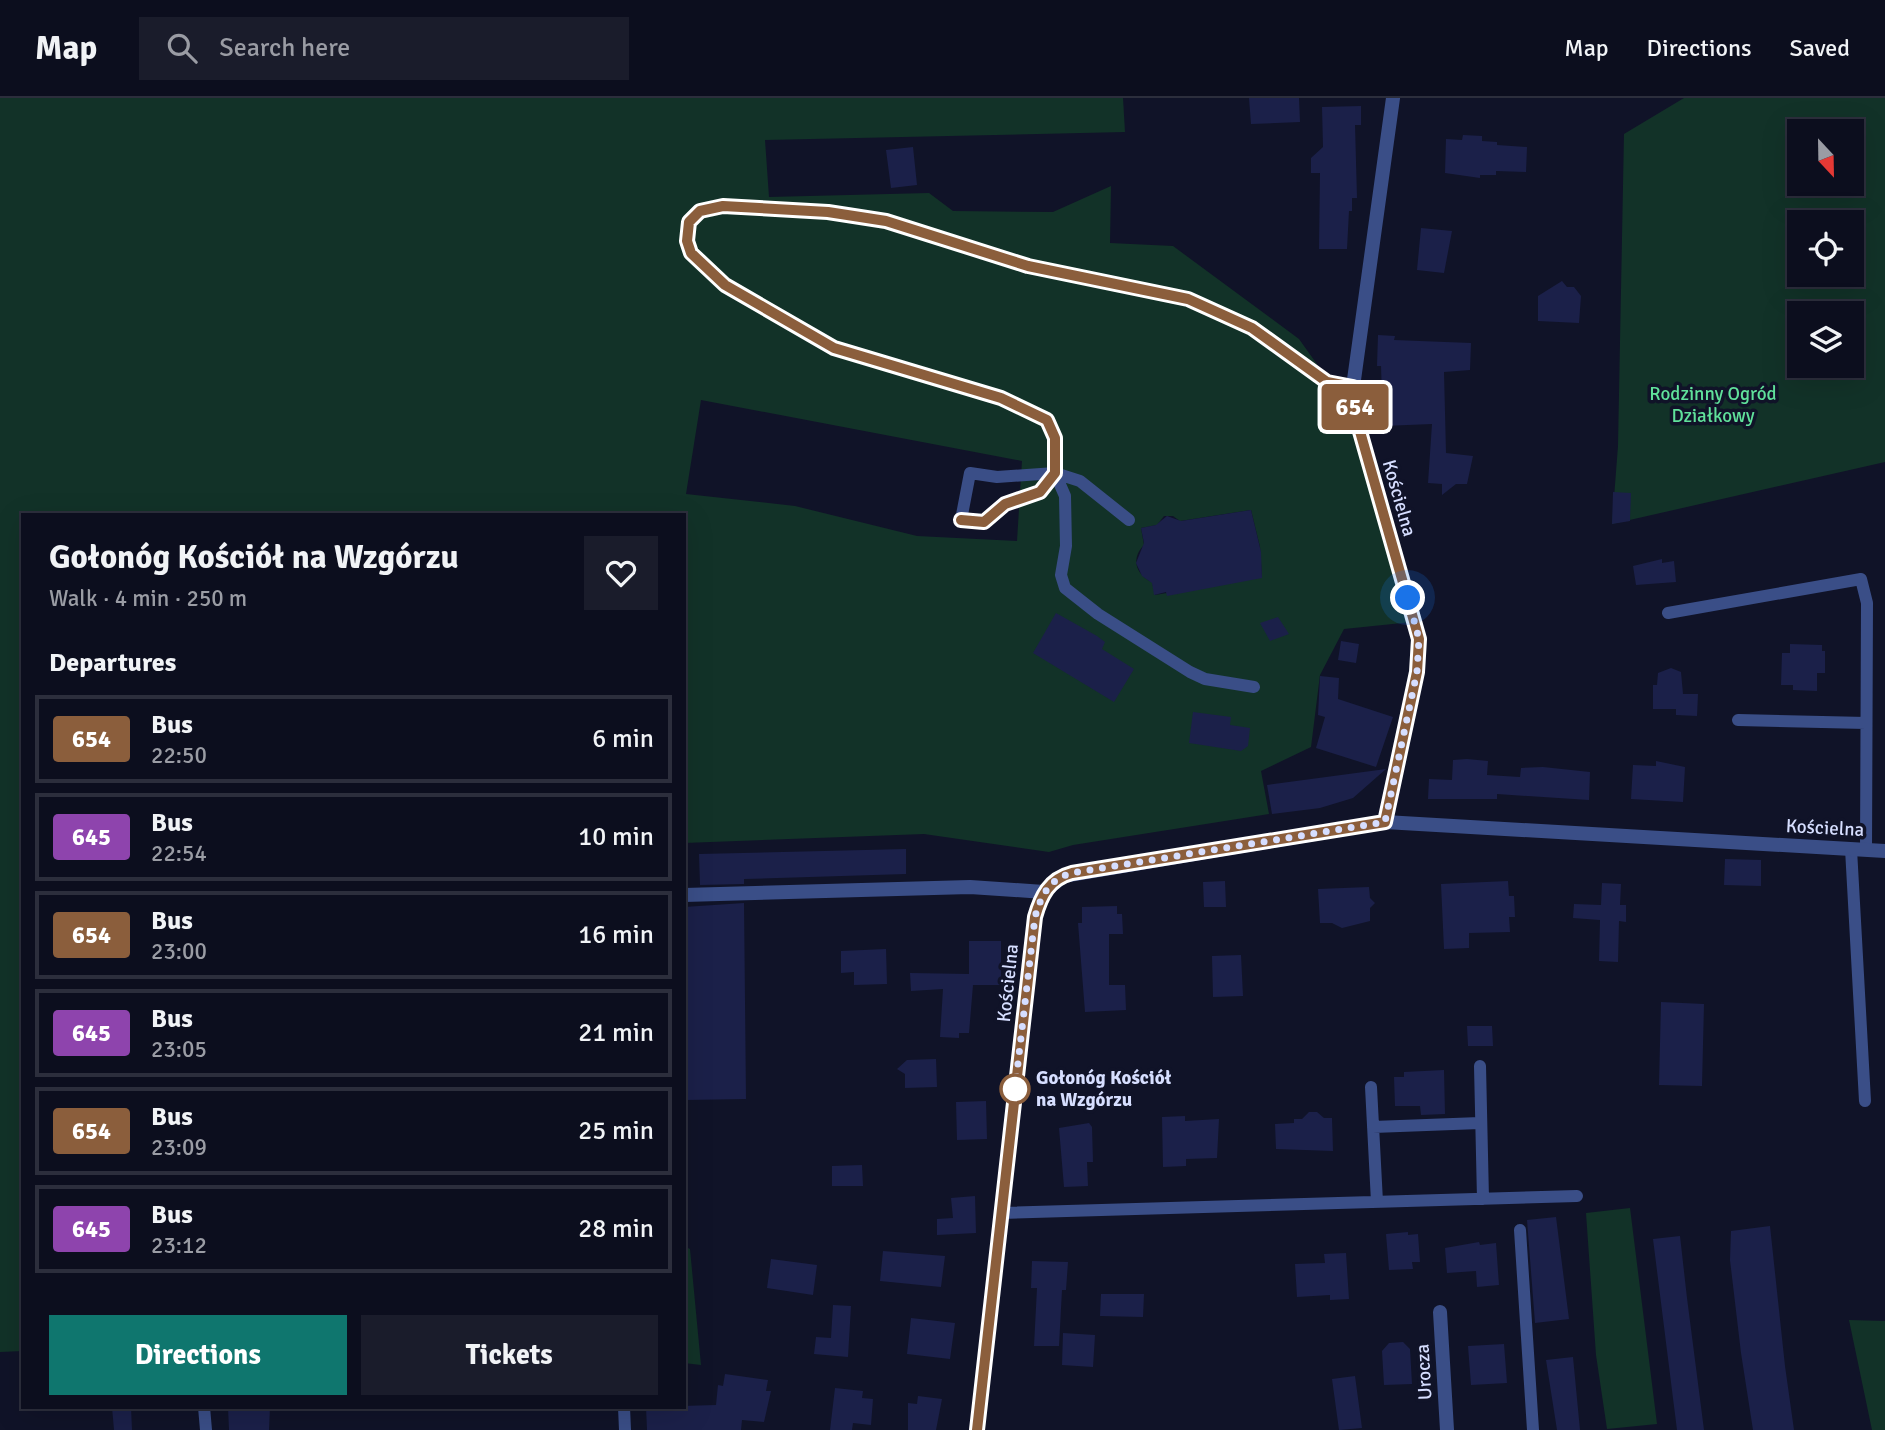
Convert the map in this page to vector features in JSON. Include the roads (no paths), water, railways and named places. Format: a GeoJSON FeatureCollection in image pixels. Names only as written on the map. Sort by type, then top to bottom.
{"type":"FeatureCollection","features":[{"type":"Feature","properties":{"kind":"street","name":"Kościelna"},"geometry":{"type":"LineString","coordinates":[[1385,822],[1417,672],[1419,639],[1359,428],[1353,387],[1393,98]]}},
{"type":"Feature","properties":{"kind":"street","name":"Kościelna"},"geometry":{"type":"LineString","coordinates":[[977,1430],[1035,917],[1044,892],[1055,881],[1072,873],[1385,822],[1885,851]]}},
{"type":"Feature","properties":{"kind":"street"},"geometry":{"type":"LineString","coordinates":[[686,895],[970,887],[1044,892]]}},
{"type":"Feature","properties":{"kind":"street","name":"Urocza"},"geometry":{"type":"LineString","coordinates":[[1440,1312],[1447,1430]]}},
{"type":"Feature","properties":{"kind":"lane"},"geometry":{"type":"LineString","coordinates":[[1254,687],[1205,679],[1190,672],[1098,614],[1065,588],[1061,575],[1066,546],[1065,496],[1055,473],[1054,432],[1043,416],[1001,398],[834,348],[725,285],[691,253],[687,241],[689,222],[700,211],[723,206],[828,212],[886,221],[1028,266],[1188,299],[1252,328],[1327,382],[1353,387]]}},
{"type":"Feature","properties":{"kind":"lane"},"geometry":{"type":"LineString","coordinates":[[1055,473],[1040,492],[1005,504],[984,522],[961,520],[970,473],[997,477],[1055,473],[1080,481],[1129,520]]}},
{"type":"Feature","properties":{"kind":"lane"},"geometry":{"type":"LineString","coordinates":[[1668,612],[1861,579],[1867,603],[1867,850]]}},
{"type":"Feature","properties":{"kind":"lane"},"geometry":{"type":"LineString","coordinates":[[1738,720],[1866,723]]}},
{"type":"Feature","properties":{"kind":"lane"},"geometry":{"type":"LineString","coordinates":[[1851,849],[1865,1101]]}},
{"type":"Feature","properties":{"kind":"lane"},"geometry":{"type":"LineString","coordinates":[[1480,1066],[1483,1199]]}},
{"type":"Feature","properties":{"kind":"lane"},"geometry":{"type":"LineString","coordinates":[[1371,1087],[1377,1202]]}},
{"type":"Feature","properties":{"kind":"lane"},"geometry":{"type":"LineString","coordinates":[[1373,1127],[1480,1123]]}},
{"type":"Feature","properties":{"kind":"lane"},"geometry":{"type":"LineString","coordinates":[[1001,1213],[1577,1196]]}},
{"type":"Feature","properties":{"kind":"lane"},"geometry":{"type":"LineString","coordinates":[[1520,1230],[1533,1430]]}},
{"type":"Feature","properties":{"kind":"lane"},"geometry":{"type":"LineString","coordinates":[[204,1409],[206,1430]]}},
{"type":"Feature","properties":{"kind":"lane"},"geometry":{"type":"LineString","coordinates":[[624,1409],[625,1430]]}},
{"type":"Feature","properties":{"kind":"place","name":"Gołonóg Kościół na Wzgórzu"},"geometry":{"type":"Point","coordinates":[1015,1089]}},
{"type":"Feature","properties":{"kind":"park label","name":"Rodzinny Ogród Działkowy"},"geometry":{"type":"Point","coordinates":[1713,405]}}]}
